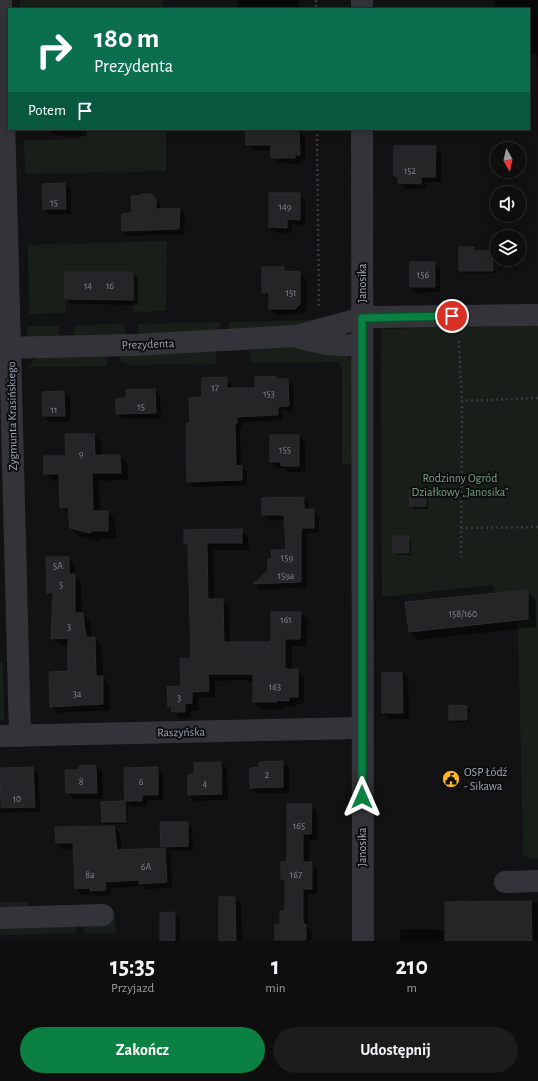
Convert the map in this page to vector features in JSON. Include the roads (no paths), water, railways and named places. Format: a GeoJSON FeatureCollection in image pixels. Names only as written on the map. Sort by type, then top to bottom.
{"type":"FeatureCollection","features":[{"type":"Feature","properties":{"kind":"street","name":"Zygmunta Krasińskiego"},"geometry":{"type":"LineString","coordinates":[[1,0],[10,736]]}},
{"type":"Feature","properties":{"kind":"street","name":"Janosika"},"geometry":{"type":"LineString","coordinates":[[362,130],[361,728],[363,941]]}},
{"type":"Feature","properties":{"kind":"street","name":"Prezydenta"},"geometry":{"type":"LineString","coordinates":[[5,348],[133,345],[296,336],[362,318],[538,315]]}},
{"type":"Feature","properties":{"kind":"street","name":"Prezydenta"},"geometry":{"type":"LineString","coordinates":[[296,336],[326,344],[362,346]]}},
{"type":"Feature","properties":{"kind":"street","name":"Raszyńska"},"geometry":{"type":"LineString","coordinates":[[10,736],[361,728]]}},
{"type":"Feature","properties":{"kind":"street"},"geometry":{"type":"LineString","coordinates":[[505,882],[538,881]]}},
{"type":"Feature","properties":{"kind":"street"},"geometry":{"type":"LineString","coordinates":[[0,918],[103,915]]}},
{"type":"Feature","properties":{"kind":"place","name":"OSP Łódź - Sikawa"},"geometry":{"type":"Point","coordinates":[451,779]}},
{"type":"Feature","properties":{"kind":"park label","name":"Rodzinny Ogród Działkowy „Janosika”"},"geometry":{"type":"Point","coordinates":[460,485]}}]}
